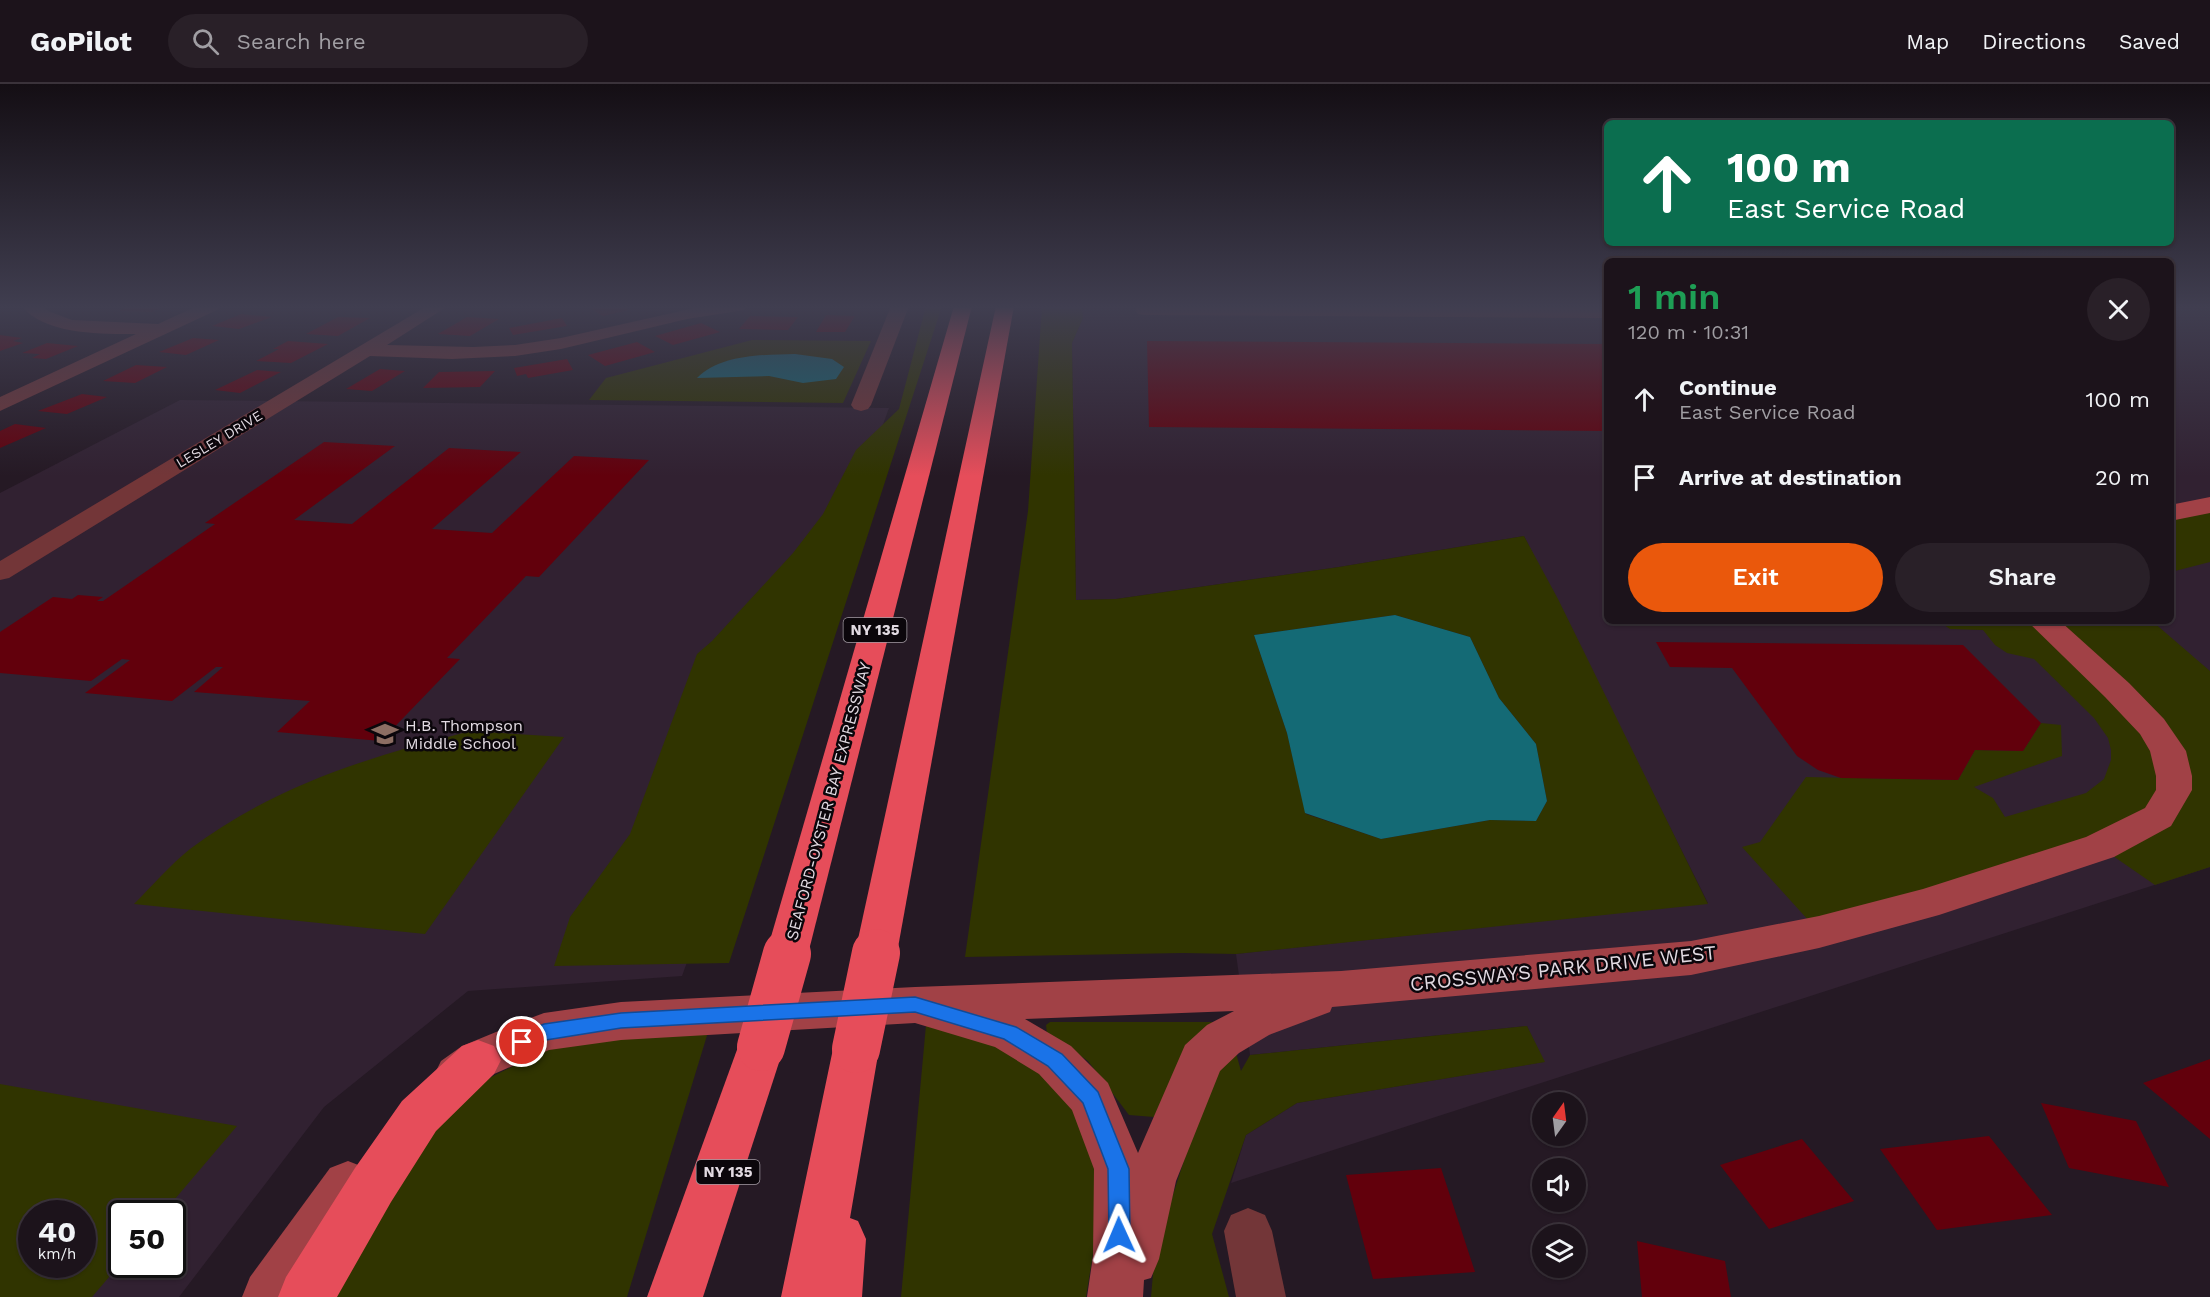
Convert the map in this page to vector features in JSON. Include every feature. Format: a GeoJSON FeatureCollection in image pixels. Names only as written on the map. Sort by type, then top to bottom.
{"type":"FeatureCollection","features":[{"type":"Feature","properties":{"kind":"highway","name":"SEAFORD-OYSTER BAY EXPRESSWAY"},"geometry":{"type":"LineString","coordinates":[[694,1297],[948,363]]}},
{"type":"Feature","properties":{"kind":"highway"},"geometry":{"type":"LineString","coordinates":[[809,1297],[994,363]]}},
{"type":"Feature","properties":{"kind":"highway"},"geometry":{"type":"LineString","coordinates":[[675,1297],[761,1047]]}},
{"type":"Feature","properties":{"kind":"highway"},"geometry":{"type":"LineString","coordinates":[[834,1297],[856,1050]]}},
{"type":"Feature","properties":{"kind":"highway"},"geometry":{"type":"LineString","coordinates":[[306,1297],[373,1185],[419,1116],[478,1060]]}},
{"type":"Feature","properties":{"kind":"street"},"geometry":{"type":"LineString","coordinates":[[0,405],[91,363]]}},
{"type":"Feature","properties":{"kind":"street","name":"LESLEY DRIVE"},"geometry":{"type":"LineString","coordinates":[[0,572],[345,363]]}},
{"type":"Feature","properties":{"kind":"street"},"geometry":{"type":"LineString","coordinates":[[861,405],[878,363]]}},
{"type":"Feature","properties":{"kind":"street"},"geometry":{"type":"LineString","coordinates":[[2174,512],[2210,505]]}},
{"type":"Feature","properties":{"kind":"street","name":"CROSSWAYS PARK DRIVE WEST"},"geometry":{"type":"LineString","coordinates":[[270,1297],[336,1200],[411,1111],[478,1060],[544,1032],[621,1021],[915,1005],[1341,989],[1691,958],[1819,932],[1925,904],[2100,847],[2158,817],[2174,790],[2174,776],[2168,752],[2152,727],[2117,690],[2045,624]]}},
{"type":"Feature","properties":{"kind":"street","name":"CROSSWAYS PARK DRIVE WEST"},"geometry":{"type":"LineString","coordinates":[[1124,1297],[1151,1181],[1201,1059],[1223,1039],[1253,1023],[1341,989]]}},
{"type":"Feature","properties":{"kind":"street"},"geometry":{"type":"LineString","coordinates":[[915,1005],[1009,1032],[1055,1060],[1091,1098],[1119,1169],[1120,1256],[1115,1297]]}},
{"type":"Feature","properties":{"kind":"street"},"geometry":{"type":"LineString","coordinates":[[1248,1231],[1261,1297]]}},
{"type":"Feature","properties":{"kind":"shaded area"},"geometry":{"type":"Polygon","coordinates":[[[1072,363],[1604,363],[1604,624],[2174,624],[2174,363],[2210,363],[2210,867],[1231,1183],[1246,1135],[1297,1103],[1544,1062],[1527,1026],[1250,1055],[1236,954],[1708,903],[1524,536],[1339,567],[1116,599],[1076,600],[1072,363]]]}},
{"type":"Feature","properties":{"kind":"shaded area","name":"H.B. Thompson Middle School"},"geometry":{"type":"Polygon","coordinates":[[[180,400],[889,408],[682,976],[468,991],[324,1107],[179,1297],[0,1297],[0,493],[180,400]]]}},
{"type":"Feature","properties":{"kind":"green space"},"geometry":{"type":"Polygon","coordinates":[[[665,363],[861,363],[843,403],[589,400],[606,378],[665,363]]]}},
{"type":"Feature","properties":{"kind":"green space"},"geometry":{"type":"Polygon","coordinates":[[[911,363],[924,363],[729,963],[554,966],[570,917],[630,834],[697,654],[712,641],[793,553],[823,514],[856,450],[899,409],[911,363]]]}},
{"type":"Feature","properties":{"kind":"green space"},"geometry":{"type":"Polygon","coordinates":[[[1038,363],[1072,363],[1076,600],[1116,599],[1339,567],[1524,536],[1558,599],[1708,904],[1236,954],[965,957],[1028,511],[1038,363]],[[1395,615],[1254,635],[1287,733],[1306,814],[1381,839],[1490,820],[1536,821],[1547,801],[1536,744],[1499,698],[1470,637],[1395,615]]]}},
{"type":"Feature","properties":{"kind":"green space"},"geometry":{"type":"Polygon","coordinates":[[[2210,504],[2210,562],[2174,571],[2174,512],[2210,504]]]}},
{"type":"Feature","properties":{"kind":"green space"},"geometry":{"type":"Polygon","coordinates":[[[1942,624],[2155,624],[2210,671],[2210,867],[2155,885],[2100,847],[1819,932],[1742,847],[1760,842],[1806,777],[1958,780],[1975,750],[2023,751],[2041,723],[2061,725],[2062,756],[1974,787],[1993,798],[2005,817],[2086,793],[2104,779],[2111,760],[2108,738],[2094,718],[2034,659],[2007,653],[1995,645],[1983,630],[1950,629],[1942,624]]]}},
{"type":"Feature","properties":{"kind":"green space"},"geometry":{"type":"Polygon","coordinates":[[[471,731],[564,737],[425,934],[134,904],[190,849],[255,808],[324,776],[360,763],[471,731]]]}},
{"type":"Feature","properties":{"kind":"green space"},"geometry":{"type":"Polygon","coordinates":[[[1050,1022],[1215,1023],[1180,1067],[1154,1117],[1129,1115],[1088,1061],[1047,1033],[1046,1025],[1050,1022]]]}},
{"type":"Feature","properties":{"kind":"green space"},"geometry":{"type":"Polygon","coordinates":[[[926,1025],[963,1026],[1064,1085],[1091,1138],[1100,1210],[1086,1297],[901,1297],[926,1025]]]}},
{"type":"Feature","properties":{"kind":"green space"},"geometry":{"type":"Polygon","coordinates":[[[1527,1026],[1545,1062],[1297,1103],[1246,1135],[1212,1234],[1229,1297],[1151,1297],[1155,1251],[1204,1098],[1233,1042],[1241,1071],[1250,1055],[1527,1026]]]}},
{"type":"Feature","properties":{"kind":"green space"},"geometry":{"type":"Polygon","coordinates":[[[709,1029],[627,1297],[337,1297],[410,1150],[481,1082],[552,1047],[709,1029]]]}},
{"type":"Feature","properties":{"kind":"green space"},"geometry":{"type":"Polygon","coordinates":[[[0,1084],[237,1126],[174,1200],[108,1200],[108,1278],[92,1297],[0,1297],[0,1084]]]}},
{"type":"Feature","properties":{"kind":"water"},"geometry":{"type":"Polygon","coordinates":[[[837,363],[844,367],[836,379],[803,383],[769,376],[697,378],[718,364],[837,363]]]}},
{"type":"Feature","properties":{"kind":"water"},"geometry":{"type":"Polygon","coordinates":[[[1395,615],[1470,637],[1499,698],[1536,744],[1547,801],[1536,821],[1490,820],[1381,839],[1305,813],[1287,733],[1254,635],[1395,615]]]}},
{"type":"Feature","properties":{"kind":"building"},"geometry":{"type":"Polygon","coordinates":[[[546,363],[569,363],[573,370],[528,378],[526,374],[517,376],[514,368],[546,363]]]}},
{"type":"Feature","properties":{"kind":"building"},"geometry":{"type":"Polygon","coordinates":[[[600,363],[617,363],[605,366],[600,363]]]}},
{"type":"Feature","properties":{"kind":"building"},"geometry":{"type":"Polygon","coordinates":[[[1148,363],[1604,363],[1604,431],[1149,427],[1148,363]]]}},
{"type":"Feature","properties":{"kind":"building"},"geometry":{"type":"Polygon","coordinates":[[[136,365],[167,367],[135,383],[103,381],[136,365]]]}},
{"type":"Feature","properties":{"kind":"building"},"geometry":{"type":"Polygon","coordinates":[[[380,369],[405,371],[372,391],[346,389],[380,369]]]}},
{"type":"Feature","properties":{"kind":"building"},"geometry":{"type":"Polygon","coordinates":[[[257,370],[281,372],[240,393],[215,390],[257,370]]]}},
{"type":"Feature","properties":{"kind":"building"},"geometry":{"type":"Polygon","coordinates":[[[495,371],[480,387],[423,388],[439,372],[495,371]]]}},
{"type":"Feature","properties":{"kind":"building"},"geometry":{"type":"Polygon","coordinates":[[[82,394],[107,397],[67,414],[38,411],[82,394]]]}},
{"type":"Feature","properties":{"kind":"building"},"geometry":{"type":"Polygon","coordinates":[[[15,424],[46,428],[0,448],[0,431],[15,424]]]}},
{"type":"Feature","properties":{"kind":"building"},"geometry":{"type":"Polygon","coordinates":[[[324,442],[395,446],[294,520],[352,524],[449,448],[521,452],[432,529],[492,533],[574,456],[649,460],[539,577],[526,576],[447,658],[460,659],[381,741],[277,732],[310,701],[194,692],[223,667],[216,667],[172,701],[85,693],[130,660],[122,659],[91,681],[0,673],[0,632],[53,597],[72,599],[78,595],[103,597],[97,601],[103,601],[215,524],[205,523],[324,442]]]}},
{"type":"Feature","properties":{"kind":"building"},"geometry":{"type":"Polygon","coordinates":[[[1656,642],[1963,645],[2041,723],[2023,751],[1975,750],[1958,780],[1841,778],[1818,770],[1797,756],[1732,668],[1670,667],[1656,642]]]}},
{"type":"Feature","properties":{"kind":"building"},"geometry":{"type":"Polygon","coordinates":[[[2210,1059],[2210,1139],[2143,1083],[2210,1059]]]}},
{"type":"Feature","properties":{"kind":"building"},"geometry":{"type":"Polygon","coordinates":[[[2041,1103],[2136,1121],[2169,1187],[2069,1168],[2041,1103]]]}},
{"type":"Feature","properties":{"kind":"building"},"geometry":{"type":"Polygon","coordinates":[[[1989,1136],[2052,1215],[1937,1230],[1880,1149],[1989,1136]]]}},
{"type":"Feature","properties":{"kind":"building"},"geometry":{"type":"Polygon","coordinates":[[[1802,1139],[1854,1201],[1769,1229],[1720,1165],[1802,1139]]]}},
{"type":"Feature","properties":{"kind":"building"},"geometry":{"type":"Polygon","coordinates":[[[1441,1168],[1475,1272],[1373,1279],[1346,1175],[1441,1168]]]}},
{"type":"Feature","properties":{"kind":"building"},"geometry":{"type":"Polygon","coordinates":[[[1637,1241],[1725,1261],[1731,1297],[1642,1297],[1637,1241]]]}},
{"type":"Feature","properties":{"kind":"place","name":"H.B. Thompson Middle School"},"geometry":{"type":"Point","coordinates":[385,734]}},
{"type":"Feature","properties":{"kind":"route"},"geometry":{"type":"LineString","coordinates":[[522,1042],[544,1032],[621,1021],[915,1005],[1009,1032],[1055,1060],[1091,1098],[1119,1169],[1119,1235]]}}]}
